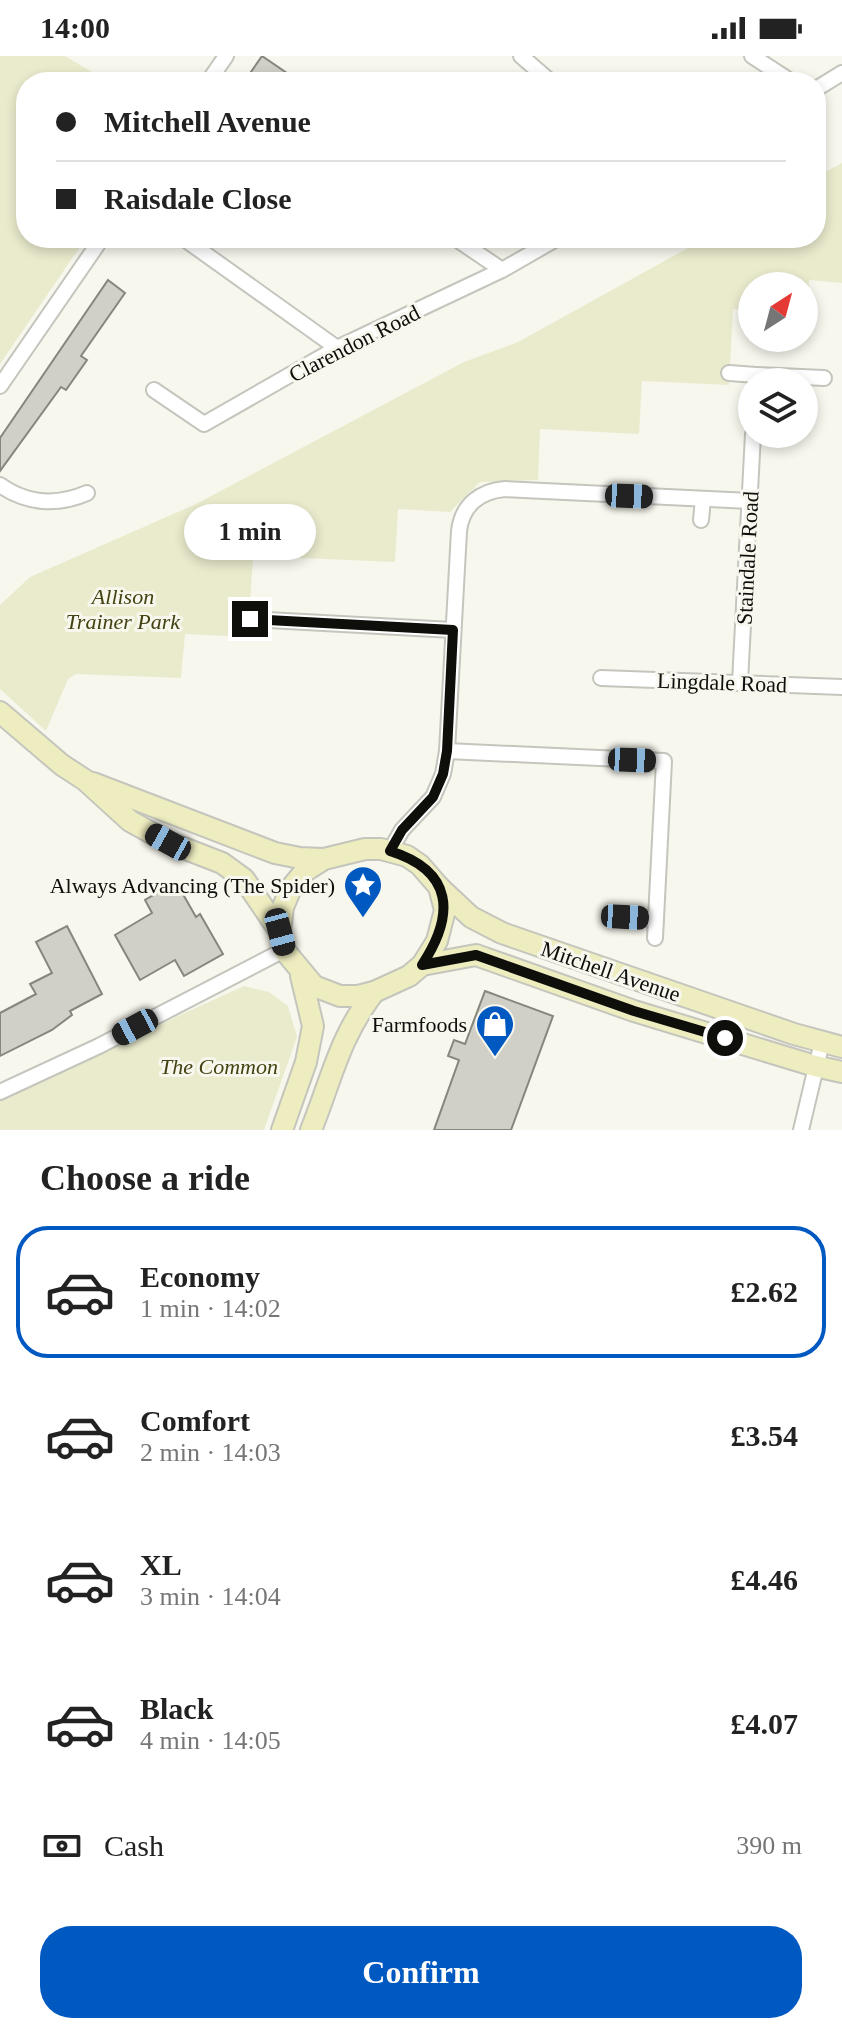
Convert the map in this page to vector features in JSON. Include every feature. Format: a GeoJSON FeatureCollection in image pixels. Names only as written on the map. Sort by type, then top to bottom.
{"type":"FeatureCollection","features":[{"type":"Feature","properties":{"kind":"street"},"geometry":{"type":"LineString","coordinates":[[521,56],[539,72]]}},
{"type":"Feature","properties":{"kind":"street"},"geometry":{"type":"LineString","coordinates":[[752,56],[777,72]]}},
{"type":"Feature","properties":{"kind":"street"},"geometry":{"type":"LineString","coordinates":[[0,386],[95,248]]}},
{"type":"Feature","properties":{"kind":"street"},"geometry":{"type":"LineString","coordinates":[[197,248],[337,348]]}},
{"type":"Feature","properties":{"kind":"street"},"geometry":{"type":"LineString","coordinates":[[470,248],[502,270]]}},
{"type":"Feature","properties":{"kind":"street","name":"Clarendon Road"},"geometry":{"type":"LineString","coordinates":[[154,390],[204,424],[337,348],[502,270],[540,248]]}},
{"type":"Feature","properties":{"kind":"street"},"geometry":{"type":"LineString","coordinates":[[729,373],[738,375]]}},
{"type":"Feature","properties":{"kind":"street"},"geometry":{"type":"LineString","coordinates":[[818,378],[824,378]]}},
{"type":"Feature","properties":{"kind":"street","name":"Staindale Road"},"geometry":{"type":"LineString","coordinates":[[740,682],[752,448]]}},
{"type":"Feature","properties":{"kind":"street"},"geometry":{"type":"LineString","coordinates":[[0,485],[32,501],[56,502],[87,493]]}},
{"type":"Feature","properties":{"kind":"street"},"geometry":{"type":"LineString","coordinates":[[0,712],[62,765],[85,780],[275,853],[324,859],[365,849],[390,851],[402,830],[433,797],[443,774],[447,751],[460,523],[467,507],[482,494],[505,489],[750,501]]}},
{"type":"Feature","properties":{"kind":"street"},"geometry":{"type":"LineString","coordinates":[[701,520],[710,499]]}},
{"type":"Feature","properties":{"kind":"street"},"geometry":{"type":"LineString","coordinates":[[250,619],[453,630]]}},
{"type":"Feature","properties":{"kind":"street","name":"Lingdale Road"},"geometry":{"type":"LineString","coordinates":[[601,678],[842,687]]}},
{"type":"Feature","properties":{"kind":"street"},"geometry":{"type":"LineString","coordinates":[[447,751],[664,761],[655,938]]}},
{"type":"Feature","properties":{"kind":"street","name":"Mitchell Avenue"},"geometry":{"type":"LineString","coordinates":[[85,780],[130,821],[168,842],[222,863],[244,879],[300,972],[314,986],[340,996],[358,996],[409,976],[422,965],[476,955],[634,1011],[842,1072]]}},
{"type":"Feature","properties":{"kind":"street","name":"Mitchell Avenue"},"geometry":{"type":"LineString","coordinates":[[390,851],[407,856],[420,865],[471,917],[502,933],[832,1044]]}},
{"type":"Feature","properties":{"kind":"street"},"geometry":{"type":"LineString","coordinates":[[0,1092],[99,1046],[282,941],[283,907],[291,888],[305,871],[324,859]]}},
{"type":"Feature","properties":{"kind":"street"},"geometry":{"type":"LineString","coordinates":[[422,965],[442,927],[445,910],[439,887]]}},
{"type":"Feature","properties":{"kind":"street"},"geometry":{"type":"LineString","coordinates":[[625,917],[656,919]]}},
{"type":"Feature","properties":{"kind":"street"},"geometry":{"type":"LineString","coordinates":[[282,1130],[306,1062],[313,1026],[300,972]]}},
{"type":"Feature","properties":{"kind":"street"},"geometry":{"type":"LineString","coordinates":[[311,1130],[337,1055],[355,1017],[374,992]]}},
{"type":"Feature","properties":{"kind":"street"},"geometry":{"type":"LineString","coordinates":[[801,1130],[815,1066],[832,1044]]}},
{"type":"Feature","properties":{"kind":"green space"},"geometry":{"type":"Polygon","coordinates":[[[0,56],[65,56],[92,72],[16,72],[16,248],[79,248],[0,364],[0,56]]]}},
{"type":"Feature","properties":{"kind":"green space","name":"Allison Trainer Park"},"geometry":{"type":"Polygon","coordinates":[[[842,163],[842,283],[818,281],[818,272],[738,272],[738,309],[733,309],[729,385],[642,381],[639,434],[540,429],[538,480],[480,482],[450,512],[398,509],[395,562],[253,556],[248,637],[185,634],[181,678],[76,674],[68,679],[46,731],[0,689],[0,605],[30,577],[196,504],[464,362],[518,342],[688,248],[826,248],[826,172],[842,163]]]}},
{"type":"Feature","properties":{"kind":"green space","name":"The Common"},"geometry":{"type":"Polygon","coordinates":[[[244,986],[269,992],[288,1006],[297,1037],[264,1130],[0,1130],[0,1097],[244,986]]]}},
{"type":"Feature","properties":{"kind":"building"},"geometry":{"type":"Polygon","coordinates":[[[262,56],[285,72],[251,72],[262,56]]]}},
{"type":"Feature","properties":{"kind":"building"},"geometry":{"type":"Polygon","coordinates":[[[108,280],[125,293],[81,356],[87,360],[66,390],[61,387],[0,471],[0,438],[108,280]]]}},
{"type":"Feature","properties":{"kind":"building"},"geometry":{"type":"Polygon","coordinates":[[[176,882],[196,917],[200,914],[223,954],[184,976],[175,960],[140,980],[115,935],[152,913],[145,900],[176,882]]]}},
{"type":"Feature","properties":{"kind":"building"},"geometry":{"type":"Polygon","coordinates":[[[67,926],[102,994],[70,1011],[72,1015],[52,1030],[0,1056],[0,1013],[36,994],[30,984],[52,973],[36,942],[67,926]]]}},
{"type":"Feature","properties":{"kind":"building","name":"Farmfoods"},"geometry":{"type":"Polygon","coordinates":[[[485,991],[553,1016],[511,1130],[434,1130],[459,1060],[448,1056],[454,1040],[465,1044],[485,991]]]}},
{"type":"Feature","properties":{"kind":"place","name":"Always Advancing (The Spider)"},"geometry":{"type":"Point","coordinates":[363,919]}},
{"type":"Feature","properties":{"kind":"place","name":"Farmfoods"},"geometry":{"type":"Point","coordinates":[495,1058]}},
{"type":"Feature","properties":{"kind":"route"},"geometry":{"type":"LineString","coordinates":[[250,619],[453,630],[443,774],[433,797],[402,830],[390,851],[407,856],[420,865],[439,887],[445,910],[442,927],[422,965],[476,955],[634,1011],[725,1038]]}}]}
